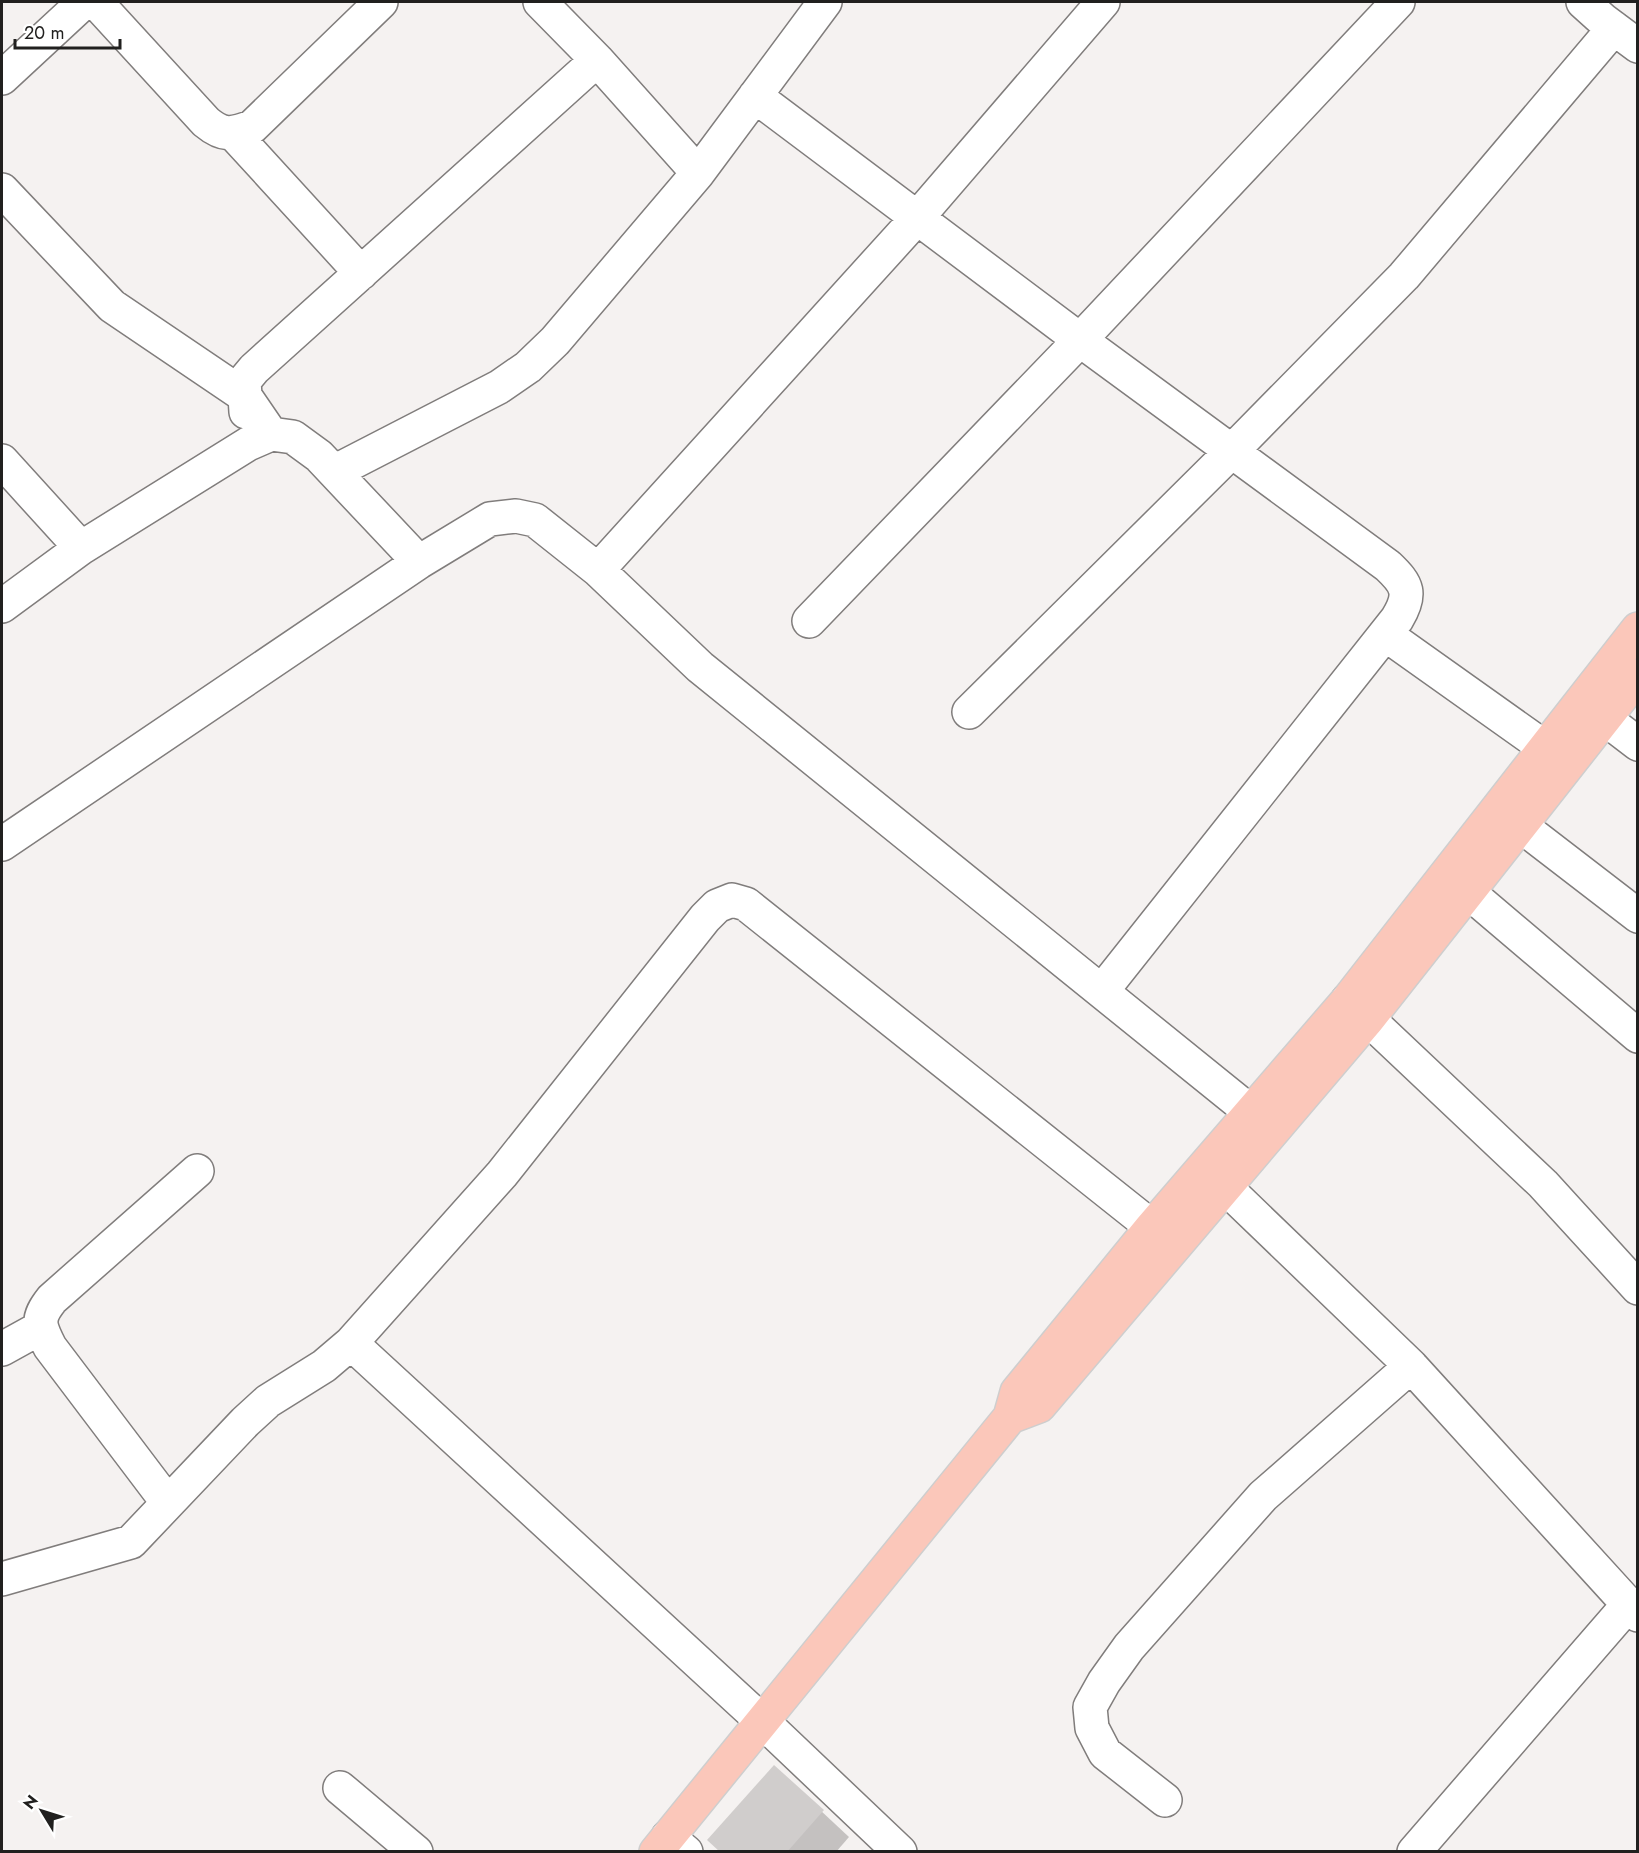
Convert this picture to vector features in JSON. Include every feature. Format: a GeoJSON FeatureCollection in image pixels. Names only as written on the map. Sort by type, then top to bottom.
{"type":"FeatureCollection","features":[{"type":"Feature","properties":{"kind":"main road"},"geometry":{"type":"LineString","coordinates":[[1010,1417],[1039,1406],[1224,1186],[1358,1009],[1452,896],[1508,816],[1544,747],[1638,629]]}},
{"type":"Feature","properties":{"kind":"main road"},"geometry":{"type":"LineString","coordinates":[[1508,816],[1604,718],[1638,676]]}},
{"type":"Feature","properties":{"kind":"main road"},"geometry":{"type":"LineString","coordinates":[[670,1847],[762,1721],[1010,1417],[1017,1392],[1152,1227],[1252,1113],[1358,1009]]}},
{"type":"Feature","properties":{"kind":"street"},"geometry":{"type":"LineString","coordinates":[[2,78],[84,2]]}},
{"type":"Feature","properties":{"kind":"street"},"geometry":{"type":"LineString","coordinates":[[96,2],[206,122],[217,131],[233,133],[252,127],[381,2]]}},
{"type":"Feature","properties":{"kind":"street"},"geometry":{"type":"LineString","coordinates":[[540,2],[597,60],[698,173]]}},
{"type":"Feature","properties":{"kind":"street"},"geometry":{"type":"LineString","coordinates":[[598,570],[917,218],[1103,2]]}},
{"type":"Feature","properties":{"kind":"street"},"geometry":{"type":"LineString","coordinates":[[809,621],[1080,340],[1398,2]]}},
{"type":"Feature","properties":{"kind":"street"},"geometry":{"type":"LineString","coordinates":[[969,712],[1232,451],[1404,276],[1626,37],[1583,2]]}},
{"type":"Feature","properties":{"kind":"street"},"geometry":{"type":"LineString","coordinates":[[333,472],[499,387],[528,367],[555,341],[698,173],[755,96],[817,5]]}},
{"type":"Feature","properties":{"kind":"street"},"geometry":{"type":"LineString","coordinates":[[260,439],[245,396],[244,381],[254,369],[597,60]]}},
{"type":"Feature","properties":{"kind":"street"},"geometry":{"type":"LineString","coordinates":[[755,96],[1080,340],[1388,566],[1400,578],[1406,591],[1405,605],[1385,634],[1102,991]]}},
{"type":"Feature","properties":{"kind":"street"},"geometry":{"type":"LineString","coordinates":[[233,133],[361,273]]}},
{"type":"Feature","properties":{"kind":"street"},"geometry":{"type":"LineString","coordinates":[[2,190],[112,306],[245,396]]}},
{"type":"Feature","properties":{"kind":"street"},"geometry":{"type":"LineString","coordinates":[[2,606],[81,548],[260,439],[293,437],[319,456],[419,562]]}},
{"type":"Feature","properties":{"kind":"street"},"geometry":{"type":"LineString","coordinates":[[2,461],[81,548]]}},
{"type":"Feature","properties":{"kind":"street"},"geometry":{"type":"LineString","coordinates":[[2,844],[419,562],[490,519],[516,516],[535,520],[598,570],[700,667],[1252,1113]]}},
{"type":"Feature","properties":{"kind":"street"},"geometry":{"type":"LineString","coordinates":[[1385,634],[1544,747]]}},
{"type":"Feature","properties":{"kind":"street"},"geometry":{"type":"LineString","coordinates":[[1604,718],[1638,744]]}},
{"type":"Feature","properties":{"kind":"street"},"geometry":{"type":"LineString","coordinates":[[1508,816],[1638,916]]}},
{"type":"Feature","properties":{"kind":"street"},"geometry":{"type":"LineString","coordinates":[[1452,896],[1638,1036]]}},
{"type":"Feature","properties":{"kind":"street"},"geometry":{"type":"LineString","coordinates":[[2,1579],[131,1542],[245,1422],[268,1401],[324,1366],[351,1343],[502,1174],[705,918],[717,906],[732,900],[746,904],[1152,1227]]}},
{"type":"Feature","properties":{"kind":"street"},"geometry":{"type":"LineString","coordinates":[[1358,1009],[1543,1184],[1638,1287]]}},
{"type":"Feature","properties":{"kind":"street"},"geometry":{"type":"LineString","coordinates":[[168,1503],[50,1347],[40,1328],[41,1313],[52,1299],[197,1171]]}},
{"type":"Feature","properties":{"kind":"street"},"geometry":{"type":"LineString","coordinates":[[1224,1186],[1411,1366],[1633,1610],[1414,1851]]}},
{"type":"Feature","properties":{"kind":"street"},"geometry":{"type":"LineString","coordinates":[[2,1349],[40,1328]]}},
{"type":"Feature","properties":{"kind":"street"},"geometry":{"type":"LineString","coordinates":[[351,1343],[900,1851]]}},
{"type":"Feature","properties":{"kind":"street"},"geometry":{"type":"LineString","coordinates":[[1165,1800],[1105,1753],[1092,1728],[1090,1707],[1104,1682],[1129,1647],[1263,1496],[1411,1366]]}},
{"type":"Feature","properties":{"kind":"street"},"geometry":{"type":"LineString","coordinates":[[340,1788],[416,1851]]}},
{"type":"Feature","properties":{"kind":"building"},"geometry":{"type":"Polygon","coordinates":[[[774,1765],[824,1810],[787,1852],[720,1852],[707,1840],[774,1765]]]}}]}
